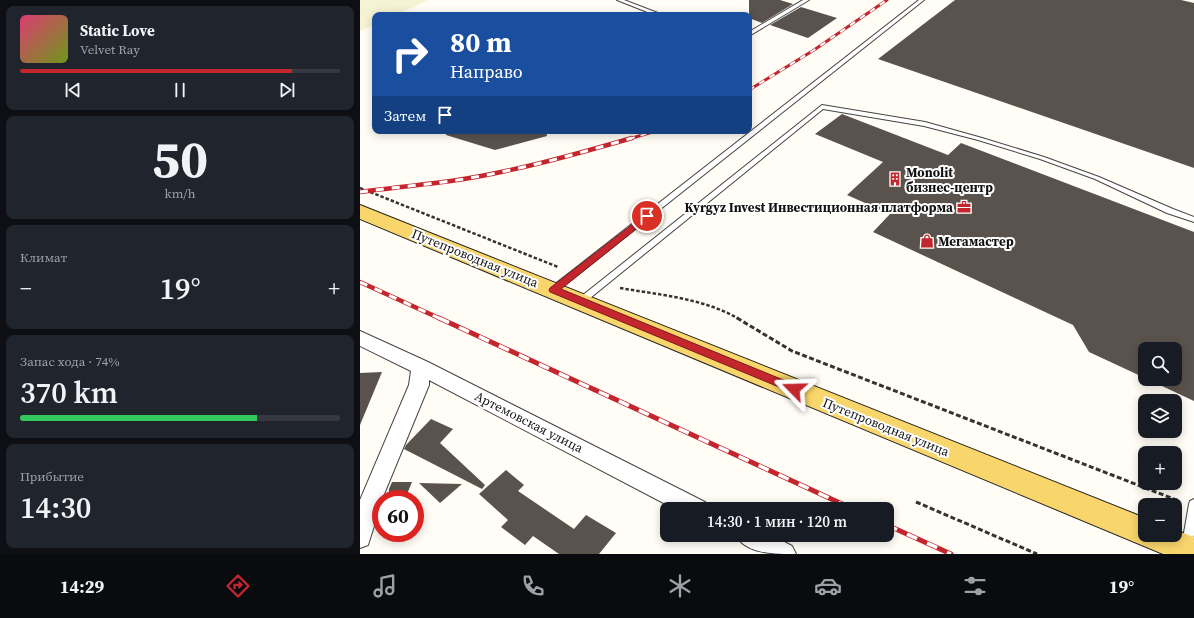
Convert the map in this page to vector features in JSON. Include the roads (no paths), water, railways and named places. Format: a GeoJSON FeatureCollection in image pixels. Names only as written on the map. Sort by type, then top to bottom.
{"type":"FeatureCollection","features":[{"type":"Feature","properties":{"kind":"main road","name":"Путепроводная улица"},"geometry":{"type":"LineString","coordinates":[[360,211],[1138,529]]}},
{"type":"Feature","properties":{"kind":"main road"},"geometry":{"type":"LineString","coordinates":[[1170,542],[1190,550]]}},
{"type":"Feature","properties":{"kind":"street","name":"Артемовская улица"},"geometry":{"type":"LineString","coordinates":[[360,338],[421,367],[683,502]]}},
{"type":"Feature","properties":{"kind":"street"},"geometry":{"type":"LineString","coordinates":[[360,537],[372,497],[419,385],[421,367]]}},
{"type":"Feature","properties":{"kind":"street"},"geometry":{"type":"LineString","coordinates":[[761,542],[784,554]]}},
{"type":"Feature","properties":{"kind":"lane"},"geometry":{"type":"LineString","coordinates":[[618,0],[652,12]]}},
{"type":"Feature","properties":{"kind":"lane"},"geometry":{"type":"LineString","coordinates":[[752,32],[807,0]]}},
{"type":"Feature","properties":{"kind":"lane"},"geometry":{"type":"LineString","coordinates":[[752,134],[922,0]]}},
{"type":"Feature","properties":{"kind":"lane"},"geometry":{"type":"LineString","coordinates":[[581,301],[822,107],[925,124],[980,139],[1042,158],[1097,178],[1170,211],[1194,220]]}},
{"type":"Feature","properties":{"kind":"lane"},"geometry":{"type":"LineString","coordinates":[[553,290],[752,134]]}},
{"type":"Feature","properties":{"kind":"lane"},"geometry":{"type":"LineString","coordinates":[[1190,550],[1194,505]]}},
{"type":"Feature","properties":{"kind":"railway"},"geometry":{"type":"LineString","coordinates":[[752,88],[814,50],[887,0]]}},
{"type":"Feature","properties":{"kind":"railway"},"geometry":{"type":"LineString","coordinates":[[629,139],[646,134]]}},
{"type":"Feature","properties":{"kind":"railway"},"geometry":{"type":"LineString","coordinates":[[360,192],[451,181],[497,173],[565,157],[632,138]]}},
{"type":"Feature","properties":{"kind":"railway"},"geometry":{"type":"LineString","coordinates":[[360,282],[441,319]]}},
{"type":"Feature","properties":{"kind":"railway"},"geometry":{"type":"LineString","coordinates":[[439,318],[838,502]]}},
{"type":"Feature","properties":{"kind":"railway"},"geometry":{"type":"LineString","coordinates":[[894,528],[951,554]]}},
{"type":"Feature","properties":{"kind":"place","name":"Monolit бизнес-центр"},"geometry":{"type":"Point","coordinates":[895,179]}},
{"type":"Feature","properties":{"kind":"place","name":"Kyrgyz Invest Инвестиционная платформа"},"geometry":{"type":"Point","coordinates":[964,207]}},
{"type":"Feature","properties":{"kind":"place","name":"Мегамастер"},"geometry":{"type":"Point","coordinates":[927,241]}}]}
